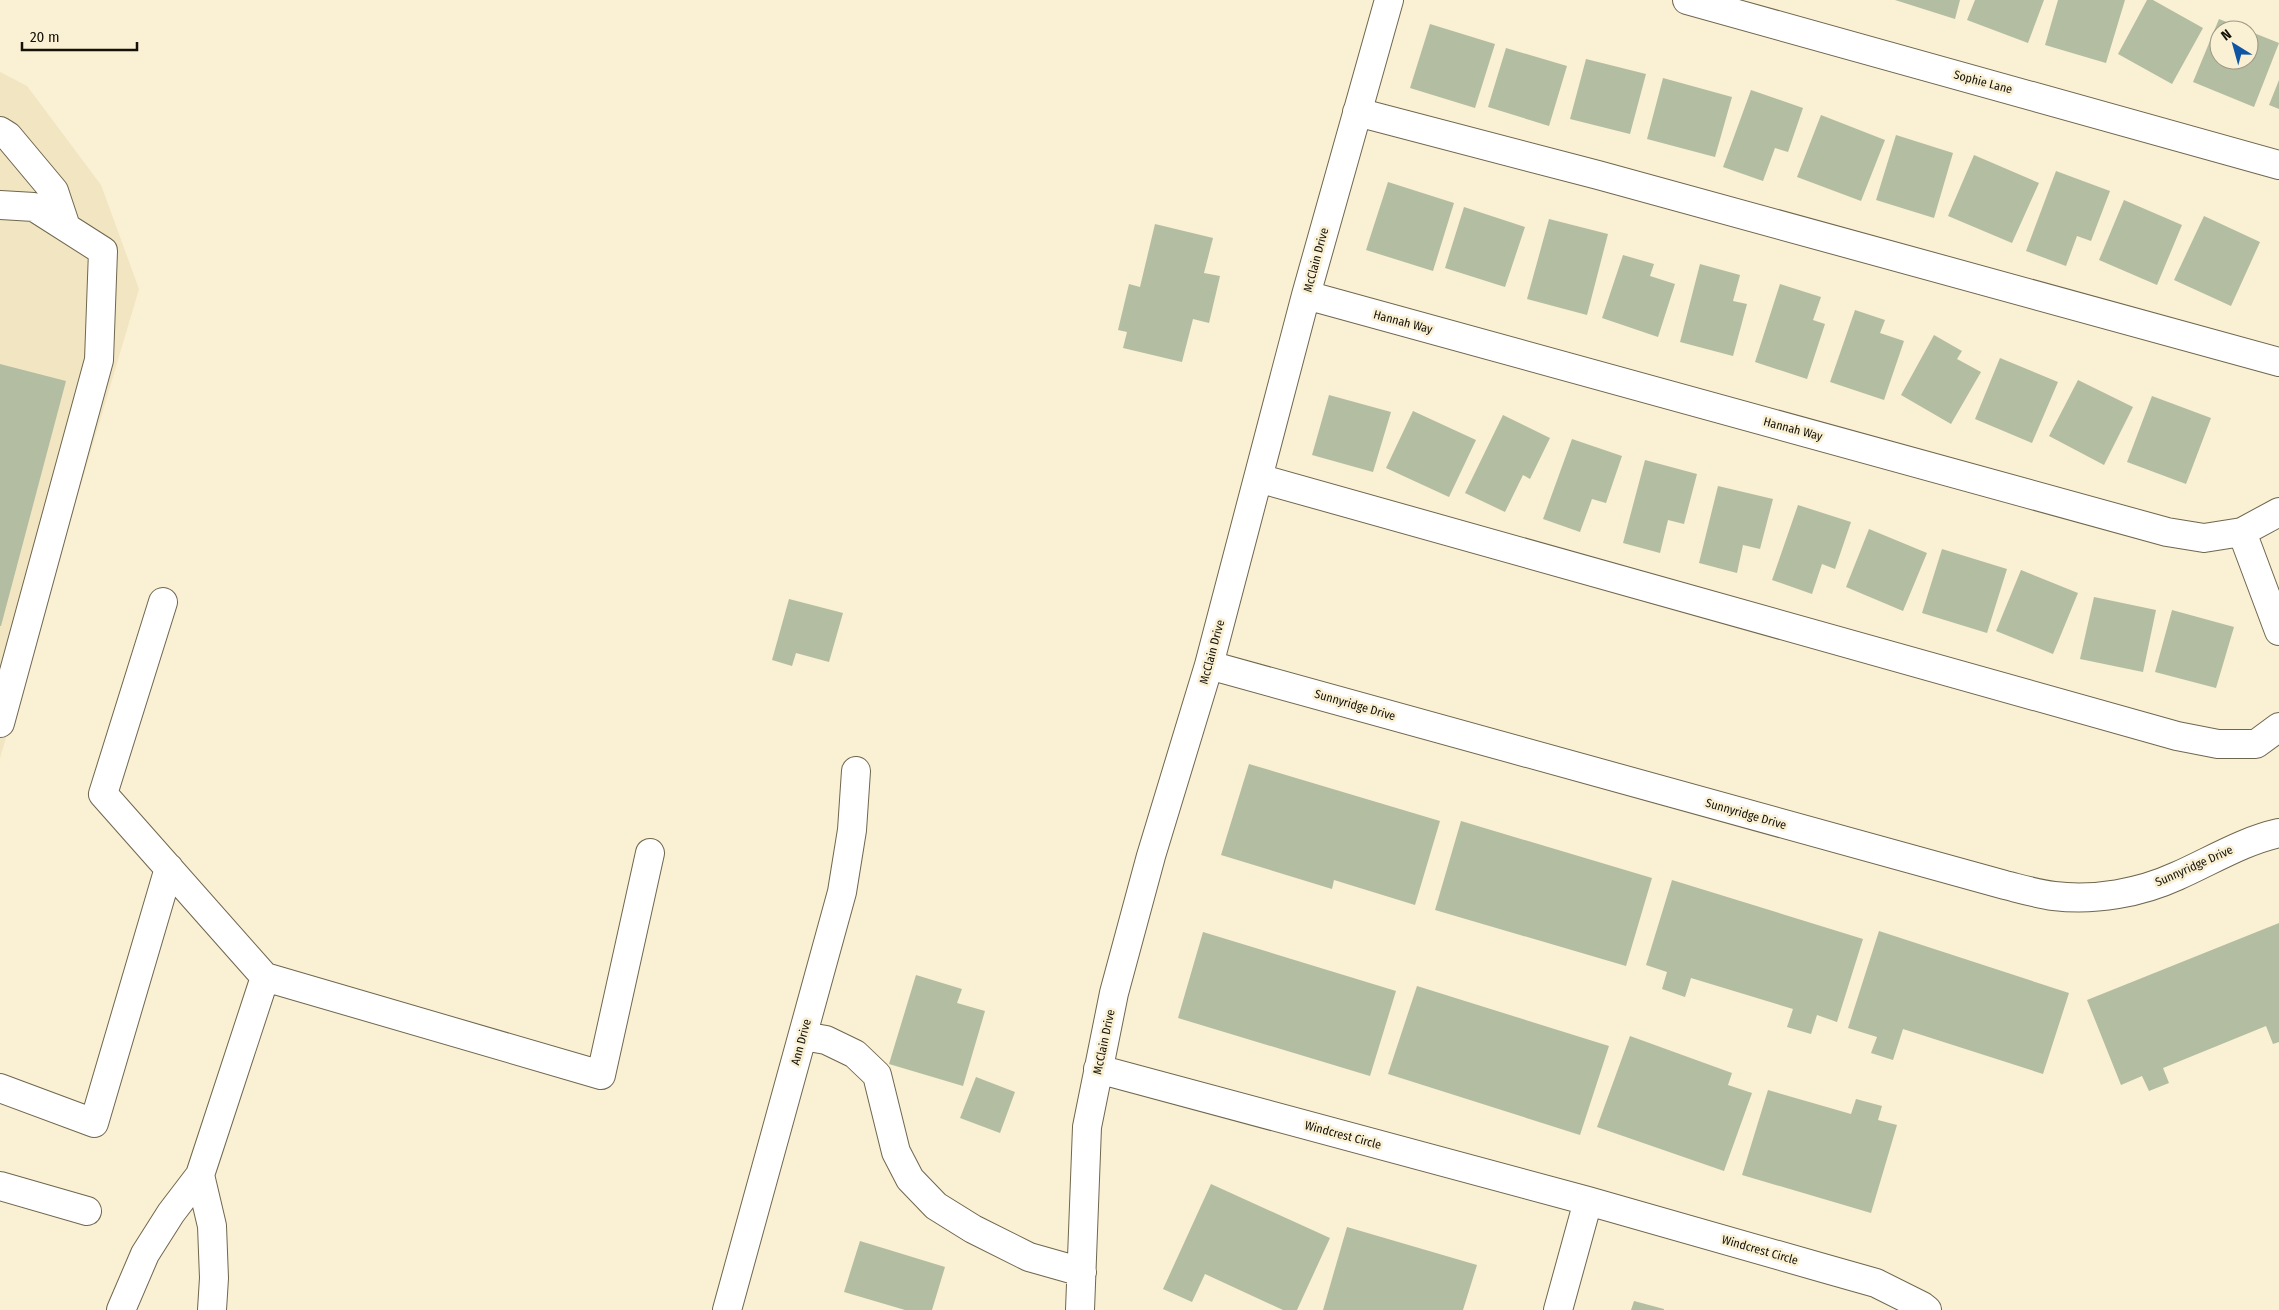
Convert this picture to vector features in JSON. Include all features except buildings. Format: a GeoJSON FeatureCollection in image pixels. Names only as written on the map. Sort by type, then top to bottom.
{"type":"FeatureCollection","features":[{"type":"Feature","properties":{"kind":"street","name":"McClain Drive"},"geometry":{"type":"LineString","coordinates":[[1080,1310],[1087,1127],[1114,993],[1148,865],[1209,665],[1306,295],[1389,0]]}},
{"type":"Feature","properties":{"kind":"street","name":"Sophie Lane"},"geometry":{"type":"LineString","coordinates":[[1687,0],[2279,165]]}},
{"type":"Feature","properties":{"kind":"street"},"geometry":{"type":"LineString","coordinates":[[1357,112],[1598,175],[2279,362]]}},
{"type":"Feature","properties":{"kind":"street"},"geometry":{"type":"LineString","coordinates":[[0,131],[8,136],[54,191],[66,227]]}},
{"type":"Feature","properties":{"kind":"street"},"geometry":{"type":"LineString","coordinates":[[0,205],[34,207],[103,251],[100,360],[0,723]]}},
{"type":"Feature","properties":{"kind":"street","name":"Hannah Way"},"geometry":{"type":"LineString","coordinates":[[1306,295],[2167,532],[2204,538],[2242,532],[2279,512]]}},
{"type":"Feature","properties":{"kind":"street"},"geometry":{"type":"LineString","coordinates":[[1258,478],[2177,736],[2218,744],[2256,744],[2279,727]]}},
{"type":"Feature","properties":{"kind":"street"},"geometry":{"type":"LineString","coordinates":[[2242,532],[2279,631]]}},
{"type":"Feature","properties":{"kind":"street"},"geometry":{"type":"LineString","coordinates":[[163,602],[103,794],[265,977],[601,1076],[650,853]]}},
{"type":"Feature","properties":{"kind":"street","name":"Sunnyridge Drive"},"geometry":{"type":"LineString","coordinates":[[1209,665],[2005,885],[2053,896],[2092,897],[2132,892],[2176,877],[2231,850],[2279,833]]}},
{"type":"Feature","properties":{"kind":"street","name":"Ann Drive"},"geometry":{"type":"LineString","coordinates":[[727,1310],[842,892],[852,830],[856,771]]}},
{"type":"Feature","properties":{"kind":"street"},"geometry":{"type":"LineString","coordinates":[[0,1088],[94,1123],[169,868]]}},
{"type":"Feature","properties":{"kind":"street"},"geometry":{"type":"LineString","coordinates":[[121,1310],[145,1254],[171,1213],[200,1175],[265,977]]}},
{"type":"Feature","properties":{"kind":"street"},"geometry":{"type":"LineString","coordinates":[[802,1036],[826,1040],[855,1054],[877,1075],[896,1152],[910,1179],[936,1206],[972,1229],[1029,1257],[1082,1272]]}},
{"type":"Feature","properties":{"kind":"street","name":"Windcrest Circle"},"geometry":{"type":"LineString","coordinates":[[1098,1069],[1588,1201],[1876,1283],[1927,1310]]}},
{"type":"Feature","properties":{"kind":"street"},"geometry":{"type":"LineString","coordinates":[[200,1175],[212,1226],[214,1278],[212,1310]]}},
{"type":"Feature","properties":{"kind":"street"},"geometry":{"type":"LineString","coordinates":[[0,1186],[87,1211]]}},
{"type":"Feature","properties":{"kind":"street"},"geometry":{"type":"LineString","coordinates":[[1558,1310],[1588,1201]]}},
{"type":"Feature","properties":{"kind":"shaded area"},"geometry":{"type":"Polygon","coordinates":[[[0,72],[27,86],[101,185],[139,289],[0,758],[0,72]]]}}]}
